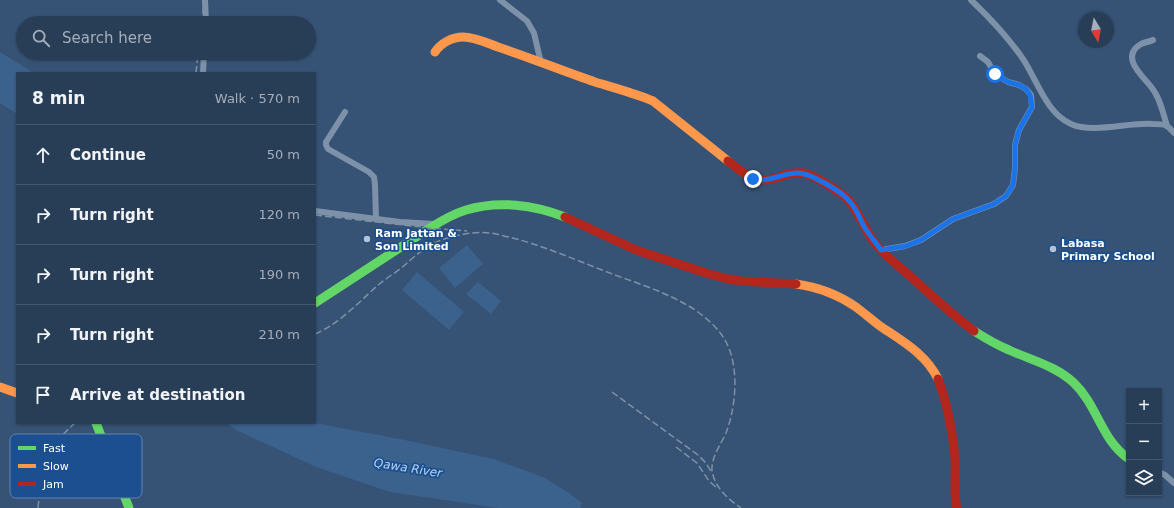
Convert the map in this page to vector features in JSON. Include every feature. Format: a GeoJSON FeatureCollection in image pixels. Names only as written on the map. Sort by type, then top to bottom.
{"type":"FeatureCollection","features":[{"type":"Feature","properties":{"kind":"street"},"geometry":{"type":"LineString","coordinates":[[205,0],[206,16]]}},
{"type":"Feature","properties":{"kind":"street"},"geometry":{"type":"LineString","coordinates":[[500,0],[527,21],[534,33],[541,63]]}},
{"type":"Feature","properties":{"kind":"street"},"geometry":{"type":"LineString","coordinates":[[971,0],[996,24],[1012,44],[1024,61],[1048,103],[1062,119],[1072,125],[1084,128],[1101,128],[1142,123],[1167,126]]}},
{"type":"Feature","properties":{"kind":"street"},"geometry":{"type":"LineString","coordinates":[[435,52],[444,42],[463,37],[478,40],[595,82],[654,101],[753,179],[764,181],[784,175],[798,173],[807,174],[817,178],[846,197],[851,203],[865,229],[881,250],[950,312],[984,338],[1033,359],[1065,375],[1083,394],[1092,407],[1110,441],[1126,457]]}},
{"type":"Feature","properties":{"kind":"street"},"geometry":{"type":"LineString","coordinates":[[1153,40],[1141,44],[1134,50],[1132,58],[1134,66],[1153,89],[1162,109],[1167,126],[1174,133]]}},
{"type":"Feature","properties":{"kind":"street"},"geometry":{"type":"LineString","coordinates":[[881,250],[906,246],[921,240],[953,219],[994,204],[1006,196],[1013,185],[1015,145],[1019,130],[1032,107],[1030,95],[1026,89],[1008,82],[995,74],[988,62],[980,56]]}},
{"type":"Feature","properties":{"kind":"street"},"geometry":{"type":"LineString","coordinates":[[203,72],[204,60]]}},
{"type":"Feature","properties":{"kind":"street"},"geometry":{"type":"LineString","coordinates":[[345,112],[326,142],[326,145],[328,149],[369,172],[374,177],[376,219]]}},
{"type":"Feature","properties":{"kind":"street"},"geometry":{"type":"LineString","coordinates":[[316,302],[435,224],[461,212],[475,208],[514,205],[538,208],[555,213],[626,246],[692,269],[728,279],[801,284],[818,288],[833,293],[853,306],[918,352],[933,369],[942,390],[948,414],[955,460],[954,483],[957,508]]}},
{"type":"Feature","properties":{"kind":"street"},"geometry":{"type":"LineString","coordinates":[[316,211],[400,222],[435,224]]}},
{"type":"Feature","properties":{"kind":"street"},"geometry":{"type":"LineString","coordinates":[[0,387],[16,393]]}},
{"type":"Feature","properties":{"kind":"street"},"geometry":{"type":"LineString","coordinates":[[96,424],[100,434]]}},
{"type":"Feature","properties":{"kind":"street"},"geometry":{"type":"LineString","coordinates":[[1162,474],[1174,482]]}},
{"type":"Feature","properties":{"kind":"street"},"geometry":{"type":"LineString","coordinates":[[125,498],[129,508]]}},
{"type":"Feature","properties":{"kind":"water"},"geometry":{"type":"Polygon","coordinates":[[[0,52],[32,72],[16,72],[16,113],[0,103],[0,52]]]}},
{"type":"Feature","properties":{"kind":"water"},"geometry":{"type":"Polygon","coordinates":[[[467,245],[483,264],[455,288],[439,268],[467,245]]]}},
{"type":"Feature","properties":{"kind":"water"},"geometry":{"type":"Polygon","coordinates":[[[417,272],[464,312],[449,330],[402,290],[417,272]]]}},
{"type":"Feature","properties":{"kind":"water"},"geometry":{"type":"Polygon","coordinates":[[[478,282],[501,301],[491,314],[466,294],[478,282]]]}},
{"type":"Feature","properties":{"kind":"water","name":"Qawa River"},"geometry":{"type":"Polygon","coordinates":[[[316,423],[400,439],[494,459],[545,478],[582,503],[580,508],[498,508],[390,492],[316,467],[236,430],[228,424],[316,423]]]}},
{"type":"Feature","properties":{"kind":"railway"},"geometry":{"type":"LineString","coordinates":[[203,16],[204,0]]}},
{"type":"Feature","properties":{"kind":"railway"},"geometry":{"type":"LineString","coordinates":[[196,72],[197,60]]}},
{"type":"Feature","properties":{"kind":"railway"},"geometry":{"type":"LineString","coordinates":[[316,215],[467,231]]}},
{"type":"Feature","properties":{"kind":"railway"},"geometry":{"type":"LineString","coordinates":[[316,334],[340,319],[380,283],[399,270],[428,246],[444,239],[472,233],[494,233],[533,244],[656,290],[687,305],[703,316],[722,335],[730,350],[735,374],[734,399],[726,433],[713,461],[712,470],[713,476],[722,492],[741,508]]}},
{"type":"Feature","properties":{"kind":"railway"},"geometry":{"type":"LineString","coordinates":[[612,392],[698,455],[706,463],[712,473]]}},
{"type":"Feature","properties":{"kind":"railway"},"geometry":{"type":"LineString","coordinates":[[64,434],[74,424]]}},
{"type":"Feature","properties":{"kind":"railway"},"geometry":{"type":"LineString","coordinates":[[676,447],[697,463],[709,481],[718,489]]}},
{"type":"Feature","properties":{"kind":"railway"},"geometry":{"type":"LineString","coordinates":[[38,508],[39,498]]}},
{"type":"Feature","properties":{"kind":"traffic: fast"},"geometry":{"type":"LineString","coordinates":[[316,302],[434,225],[461,212],[491,205],[516,205],[541,209],[565,217]]}},
{"type":"Feature","properties":{"kind":"traffic: fast"},"geometry":{"type":"LineString","coordinates":[[974,331],[1000,346],[1051,368],[1067,377],[1082,392],[1112,442],[1126,456]]}},
{"type":"Feature","properties":{"kind":"traffic: fast"},"geometry":{"type":"LineString","coordinates":[[96,424],[100,434]]}},
{"type":"Feature","properties":{"kind":"traffic: fast"},"geometry":{"type":"LineString","coordinates":[[125,498],[129,508]]}},
{"type":"Feature","properties":{"kind":"traffic: slow"},"geometry":{"type":"LineString","coordinates":[[435,52],[440,46],[451,39],[459,37],[472,38],[595,82],[646,98],[653,101],[728,161]]}},
{"type":"Feature","properties":{"kind":"traffic: slow"},"geometry":{"type":"LineString","coordinates":[[796,284],[827,292],[842,298],[856,307],[920,355],[927,362],[938,379]]}},
{"type":"Feature","properties":{"kind":"traffic: slow"},"geometry":{"type":"LineString","coordinates":[[0,387],[16,393]]}},
{"type":"Feature","properties":{"kind":"traffic: jam"},"geometry":{"type":"LineString","coordinates":[[728,161],[751,178],[763,180],[803,173],[829,185],[847,198],[856,210],[872,239],[883,253],[974,331]]}},
{"type":"Feature","properties":{"kind":"traffic: jam"},"geometry":{"type":"LineString","coordinates":[[565,217],[636,250],[706,273],[741,281],[796,284]]}},
{"type":"Feature","properties":{"kind":"traffic: jam"},"geometry":{"type":"LineString","coordinates":[[938,379],[947,408],[953,439],[955,458],[955,495],[957,508]]}},
{"type":"Feature","properties":{"kind":"place","name":"Ram Jattan & Son Limited"},"geometry":{"type":"Point","coordinates":[367,239]}},
{"type":"Feature","properties":{"kind":"place","name":"Labasa Primary School"},"geometry":{"type":"Point","coordinates":[1053,249]}},
{"type":"Feature","properties":{"kind":"route"},"geometry":{"type":"LineString","coordinates":[[753,179],[764,181],[784,175],[798,173],[807,174],[817,178],[846,197],[851,203],[865,229],[881,250],[906,246],[921,240],[953,219],[994,204],[1006,196],[1013,185],[1015,145],[1019,130],[1032,107],[1030,95],[1026,89],[1008,82],[995,74]]}}]}
